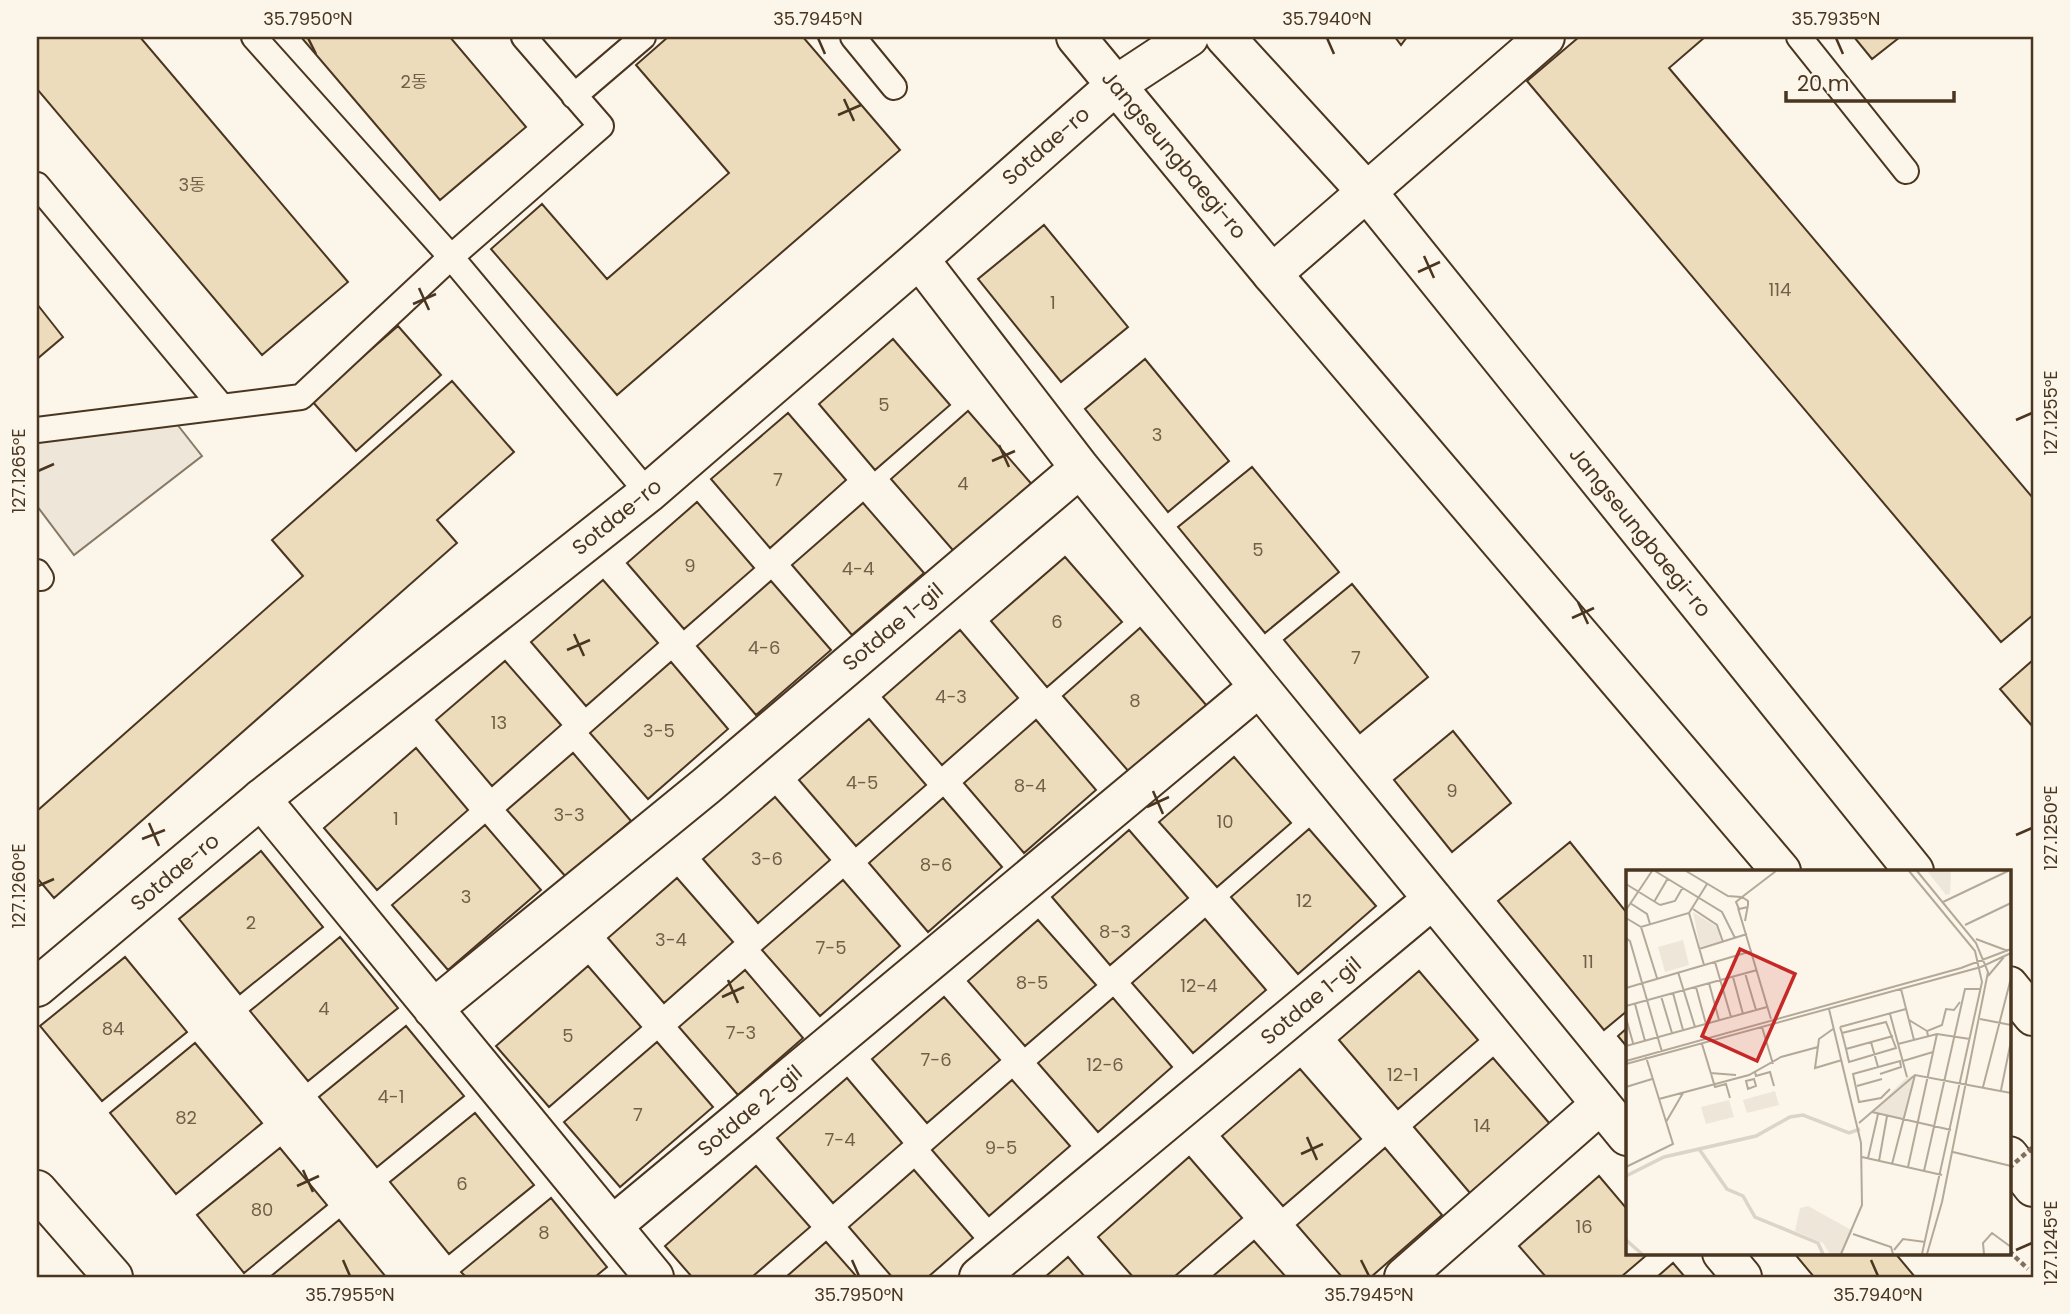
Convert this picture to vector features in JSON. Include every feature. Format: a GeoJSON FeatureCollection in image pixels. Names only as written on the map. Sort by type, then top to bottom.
{"type":"FeatureCollection","features":[{"type":"Feature","properties":{"kind":"street","name":"Jangseungbaegi-ro"},"geometry":{"type":"LineString","coordinates":[[1076,37],[1272,274],[1780,870]]}},
{"type":"Feature","properties":{"kind":"street","name":"Sotdae-ro"},"geometry":{"type":"LineString","coordinates":[[37,987],[261,799],[648,494],[1116,85],[1189,37]]}},
{"type":"Feature","properties":{"kind":"street","name":"Jangseungbaegi-ro"},"geometry":{"type":"LineString","coordinates":[[1225,37],[1367,192],[1913,870]]}},
{"type":"Feature","properties":{"kind":"street"},"geometry":{"type":"LineString","coordinates":[[1272,274],[1545,37]]}},
{"type":"Feature","properties":{"kind":"street"},"geometry":{"type":"LineString","coordinates":[[919,259],[1080,468],[1626,1135]]}},
{"type":"Feature","properties":{"kind":"street","name":"Sotdae 1-gil"},"geometry":{"type":"LineString","coordinates":[[433,1009],[706,786],[1080,468]]}},
{"type":"Feature","properties":{"kind":"street","name":"Sotdae 2-gil"},"geometry":{"type":"LineString","coordinates":[[612,1226],[1259,687]]}},
{"type":"Feature","properties":{"kind":"street"},"geometry":{"type":"LineString","coordinates":[[261,799],[654,1277]]}},
{"type":"Feature","properties":{"kind":"street","name":"Sotdae 1-gil"},"geometry":{"type":"LineString","coordinates":[[979,1277],[1433,899]]}},
{"type":"Feature","properties":{"kind":"street"},"geometry":{"type":"LineString","coordinates":[[2010,987],[2033,1016]]}},
{"type":"Feature","properties":{"kind":"street"},"geometry":{"type":"LineString","coordinates":[[1404,1277],[1601,1104]]}},
{"type":"Feature","properties":{"kind":"street"},"geometry":{"type":"LineString","coordinates":[[2010,1157],[2033,1187]]}},
{"type":"Feature","properties":{"kind":"street"},"geometry":{"type":"LineString","coordinates":[[37,1190],[113,1277]]}},
{"type":"Feature","properties":{"kind":"street"},"geometry":{"type":"LineString","coordinates":[[1723,1254],[1742,1277]]}},
{"type":"Feature","properties":{"kind":"lane"},"geometry":{"type":"LineString","coordinates":[[254,37],[451,257],[648,494]]}},
{"type":"Feature","properties":{"kind":"lane"},"geometry":{"type":"LineString","coordinates":[[37,430],[301,397],[451,257],[601,127],[524,37]]}},
{"type":"Feature","properties":{"kind":"lane"},"geometry":{"type":"LineString","coordinates":[[575,96],[643,37]]}},
{"type":"Feature","properties":{"kind":"lane"},"geometry":{"type":"LineString","coordinates":[[853,37],[894,87]]}},
{"type":"Feature","properties":{"kind":"lane"},"geometry":{"type":"LineString","coordinates":[[1799,37],[1906,172]]}},
{"type":"Feature","properties":{"kind":"lane"},"geometry":{"type":"LineString","coordinates":[[37,185],[222,407]]}},
{"type":"Feature","properties":{"kind":"path"},"geometry":{"type":"LineString","coordinates":[[2010,1167],[2033,1147]]}},
{"type":"Feature","properties":{"kind":"path"},"geometry":{"type":"LineString","coordinates":[[2010,1252],[2028,1269]]}},
{"type":"Feature","properties":{"kind":"shaded area"},"geometry":{"type":"Polygon","coordinates":[[[169,414],[202,456],[74,555],[37,506],[37,430],[169,414]]]}},
{"type":"Feature","properties":{"kind":"building"},"geometry":{"type":"Polygon","coordinates":[[[37,37],[140,37],[348,282],[262,355],[37,89],[37,37]]]}},
{"type":"Feature","properties":{"kind":"building"},"geometry":{"type":"Polygon","coordinates":[[[301,37],[450,37],[526,127],[440,200],[301,37]]]}},
{"type":"Feature","properties":{"kind":"building"},"geometry":{"type":"Polygon","coordinates":[[[668,37],[803,37],[900,150],[617,395],[491,249],[542,204],[607,279],[729,173],[636,65],[668,37]]]}},
{"type":"Feature","properties":{"kind":"building"},"geometry":{"type":"Polygon","coordinates":[[[1395,37],[1407,37],[1401,45],[1395,37]]]}},
{"type":"Feature","properties":{"kind":"building"},"geometry":{"type":"Polygon","coordinates":[[[1579,37],[1705,37],[1669,68],[2033,498],[2033,615],[2001,642],[1527,81],[1579,37]]]}},
{"type":"Feature","properties":{"kind":"building"},"geometry":{"type":"Polygon","coordinates":[[[1854,37],[1900,37],[1872,59],[1854,37]]]}},
{"type":"Feature","properties":{"kind":"building"},"geometry":{"type":"Polygon","coordinates":[[[1044,225],[1128,327],[1061,382],[978,279],[1044,225]]]}},
{"type":"Feature","properties":{"kind":"building"},"geometry":{"type":"Polygon","coordinates":[[[37,304],[63,337],[37,359],[37,304]]]}},
{"type":"Feature","properties":{"kind":"building"},"geometry":{"type":"Polygon","coordinates":[[[398,326],[441,375],[356,451],[312,401],[398,326]]]}},
{"type":"Feature","properties":{"kind":"building"},"geometry":{"type":"Polygon","coordinates":[[[893,339],[950,405],[875,470],[819,404],[893,339]]]}},
{"type":"Feature","properties":{"kind":"building"},"geometry":{"type":"Polygon","coordinates":[[[1145,359],[1229,461],[1168,512],[1085,409],[1145,359]]]}},
{"type":"Feature","properties":{"kind":"building"},"geometry":{"type":"Polygon","coordinates":[[[452,381],[514,452],[437,520],[457,543],[54,898],[37,878],[37,811],[303,576],[272,540],[452,381]]]}},
{"type":"Feature","properties":{"kind":"building"},"geometry":{"type":"Polygon","coordinates":[[[968,411],[1035,488],[958,556],[891,479],[968,411]]]}},
{"type":"Feature","properties":{"kind":"building"},"geometry":{"type":"Polygon","coordinates":[[[788,413],[846,480],[770,548],[711,479],[788,413]]]}},
{"type":"Feature","properties":{"kind":"building"},"geometry":{"type":"Polygon","coordinates":[[[1252,467],[1339,572],[1265,633],[1178,527],[1252,467]]]}},
{"type":"Feature","properties":{"kind":"building"},"geometry":{"type":"Polygon","coordinates":[[[697,502],[754,568],[684,629],[627,563],[697,502]]]}},
{"type":"Feature","properties":{"kind":"building"},"geometry":{"type":"Polygon","coordinates":[[[863,503],[924,573],[852,635],[792,565],[863,503]]]}},
{"type":"Feature","properties":{"kind":"building"},"geometry":{"type":"Polygon","coordinates":[[[1065,557],[1122,622],[1047,687],[991,621],[1065,557]]]}},
{"type":"Feature","properties":{"kind":"building"},"geometry":{"type":"Polygon","coordinates":[[[603,580],[658,643],[586,706],[531,642],[603,580]]]}},
{"type":"Feature","properties":{"kind":"building"},"geometry":{"type":"Polygon","coordinates":[[[771,581],[831,650],[756,715],[697,646],[771,581]]]}},
{"type":"Feature","properties":{"kind":"building"},"geometry":{"type":"Polygon","coordinates":[[[1352,584],[1428,677],[1360,733],[1284,640],[1352,584]]]}},
{"type":"Feature","properties":{"kind":"building"},"geometry":{"type":"Polygon","coordinates":[[[1140,628],[1207,706],[1130,773],[1063,696],[1140,628]]]}},
{"type":"Feature","properties":{"kind":"building"},"geometry":{"type":"Polygon","coordinates":[[[960,630],[1018,698],[942,765],[883,697],[960,630]]]}},
{"type":"Feature","properties":{"kind":"building"},"geometry":{"type":"Polygon","coordinates":[[[2033,660],[2033,727],[2000,689],[2033,660]]]}},
{"type":"Feature","properties":{"kind":"building"},"geometry":{"type":"Polygon","coordinates":[[[505,661],[561,725],[492,786],[436,720],[505,661]]]}},
{"type":"Feature","properties":{"kind":"building"},"geometry":{"type":"Polygon","coordinates":[[[671,662],[728,729],[648,799],[590,733],[671,662]]]}},
{"type":"Feature","properties":{"kind":"building"},"geometry":{"type":"Polygon","coordinates":[[[869,719],[926,785],[856,846],[799,780],[869,719]]]}},
{"type":"Feature","properties":{"kind":"building"},"geometry":{"type":"Polygon","coordinates":[[[1036,720],[1096,790],[1024,853],[964,783],[1036,720]]]}},
{"type":"Feature","properties":{"kind":"building"},"geometry":{"type":"Polygon","coordinates":[[[1453,731],[1511,803],[1452,852],[1394,780],[1453,731]]]}},
{"type":"Feature","properties":{"kind":"building"},"geometry":{"type":"Polygon","coordinates":[[[416,748],[468,810],[377,890],[324,828],[416,748]]]}},
{"type":"Feature","properties":{"kind":"building"},"geometry":{"type":"Polygon","coordinates":[[[573,753],[631,821],[566,877],[507,810],[573,753]]]}},
{"type":"Feature","properties":{"kind":"building"},"geometry":{"type":"Polygon","coordinates":[[[1234,757],[1291,823],[1217,887],[1159,822],[1234,757]]]}},
{"type":"Feature","properties":{"kind":"building"},"geometry":{"type":"Polygon","coordinates":[[[775,797],[830,860],[758,923],[703,859],[775,797]]]}},
{"type":"Feature","properties":{"kind":"building"},"geometry":{"type":"Polygon","coordinates":[[[943,798],[1002,867],[928,932],[869,863],[943,798]]]}},
{"type":"Feature","properties":{"kind":"building"},"geometry":{"type":"Polygon","coordinates":[[[485,825],[541,890],[448,970],[392,905],[485,825]]]}},
{"type":"Feature","properties":{"kind":"building"},"geometry":{"type":"Polygon","coordinates":[[[1309,829],[1376,906],[1298,974],[1231,897],[1309,829]]]}},
{"type":"Feature","properties":{"kind":"building"},"geometry":{"type":"Polygon","coordinates":[[[1129,830],[1188,898],[1110,965],[1052,897],[1129,830]]]}},
{"type":"Feature","properties":{"kind":"building"},"geometry":{"type":"Polygon","coordinates":[[[1570,842],[1626,912],[1626,1012],[1604,1030],[1498,901],[1570,842]]]}},
{"type":"Feature","properties":{"kind":"building"},"geometry":{"type":"Polygon","coordinates":[[[261,851],[323,927],[240,994],[179,919],[261,851]]]}},
{"type":"Feature","properties":{"kind":"building"},"geometry":{"type":"Polygon","coordinates":[[[677,878],[733,942],[664,1003],[608,938],[677,878]]]}},
{"type":"Feature","properties":{"kind":"building"},"geometry":{"type":"Polygon","coordinates":[[[843,880],[900,946],[820,1016],[762,950],[843,880]]]}},
{"type":"Feature","properties":{"kind":"building"},"geometry":{"type":"Polygon","coordinates":[[[1205,919],[1266,990],[1193,1053],[1132,983],[1205,919]]]}},
{"type":"Feature","properties":{"kind":"building"},"geometry":{"type":"Polygon","coordinates":[[[1038,920],[1096,985],[1025,1046],[968,981],[1038,920]]]}},
{"type":"Feature","properties":{"kind":"building"},"geometry":{"type":"Polygon","coordinates":[[[340,937],[398,1008],[308,1081],[250,1011],[340,937]]]}},
{"type":"Feature","properties":{"kind":"building"},"geometry":{"type":"Polygon","coordinates":[[[125,957],[187,1032],[102,1101],[40,1026],[125,957]]]}},
{"type":"Feature","properties":{"kind":"building"},"geometry":{"type":"Polygon","coordinates":[[[588,966],[641,1027],[549,1107],[496,1046],[588,966]]]}},
{"type":"Feature","properties":{"kind":"building"},"geometry":{"type":"Polygon","coordinates":[[[745,970],[803,1038],[738,1095],[679,1027],[745,970]]]}},
{"type":"Feature","properties":{"kind":"building"},"geometry":{"type":"Polygon","coordinates":[[[1419,971],[1478,1040],[1398,1109],[1339,1040],[1419,971]]]}},
{"type":"Feature","properties":{"kind":"building"},"geometry":{"type":"Polygon","coordinates":[[[944,997],[1000,1060],[927,1123],[872,1059],[944,997]]]}},
{"type":"Feature","properties":{"kind":"building"},"geometry":{"type":"Polygon","coordinates":[[[1113,998],[1172,1067],[1098,1132],[1038,1063],[1113,998]]]}},
{"type":"Feature","properties":{"kind":"building"},"geometry":{"type":"Polygon","coordinates":[[[406,1026],[464,1096],[377,1167],[319,1097],[406,1026]]]}},
{"type":"Feature","properties":{"kind":"building"},"geometry":{"type":"Polygon","coordinates":[[[1626,1029],[1626,1046],[1618,1036],[1626,1029]]]}},
{"type":"Feature","properties":{"kind":"building"},"geometry":{"type":"Polygon","coordinates":[[[657,1042],[713,1107],[620,1187],[564,1122],[657,1042]]]}},
{"type":"Feature","properties":{"kind":"building"},"geometry":{"type":"Polygon","coordinates":[[[195,1043],[262,1123],[176,1194],[110,1113],[195,1043]]]}},
{"type":"Feature","properties":{"kind":"building"},"geometry":{"type":"Polygon","coordinates":[[[1493,1058],[1550,1124],[1470,1193],[1414,1127],[1493,1058]]]}},
{"type":"Feature","properties":{"kind":"building"},"geometry":{"type":"Polygon","coordinates":[[[1300,1069],[1361,1139],[1283,1206],[1222,1136],[1300,1069]]]}},
{"type":"Feature","properties":{"kind":"building"},"geometry":{"type":"Polygon","coordinates":[[[847,1078],[902,1143],[833,1203],[777,1138],[847,1078]]]}},
{"type":"Feature","properties":{"kind":"building"},"geometry":{"type":"Polygon","coordinates":[[[1012,1080],[1070,1146],[989,1216],[932,1150],[1012,1080]]]}},
{"type":"Feature","properties":{"kind":"building"},"geometry":{"type":"Polygon","coordinates":[[[475,1113],[534,1185],[449,1254],[390,1182],[475,1113]]]}},
{"type":"Feature","properties":{"kind":"building"},"geometry":{"type":"Polygon","coordinates":[[[280,1148],[327,1205],[244,1273],[197,1215],[280,1148]]]}},
{"type":"Feature","properties":{"kind":"building"},"geometry":{"type":"Polygon","coordinates":[[[1385,1148],[1442,1215],[1371,1277],[1342,1277],[1297,1225],[1385,1148]]]}},
{"type":"Feature","properties":{"kind":"building"},"geometry":{"type":"Polygon","coordinates":[[[1189,1157],[1242,1218],[1174,1277],[1133,1277],[1098,1237],[1189,1157]]]}},
{"type":"Feature","properties":{"kind":"building"},"geometry":{"type":"Polygon","coordinates":[[[756,1166],[810,1227],[752,1277],[692,1277],[665,1246],[756,1166]]]}},
{"type":"Feature","properties":{"kind":"building"},"geometry":{"type":"Polygon","coordinates":[[[914,1170],[973,1238],[928,1277],[892,1277],[849,1227],[914,1170]]]}},
{"type":"Feature","properties":{"kind":"building"},"geometry":{"type":"Polygon","coordinates":[[[1599,1176],[1626,1208],[1626,1254],[1648,1254],[1621,1277],[1546,1277],[1519,1246],[1599,1176]]]}},
{"type":"Feature","properties":{"kind":"building"},"geometry":{"type":"Polygon","coordinates":[[[551,1198],[607,1267],[595,1277],[466,1277],[461,1272],[551,1198]]]}},
{"type":"Feature","properties":{"kind":"building"},"geometry":{"type":"Polygon","coordinates":[[[339,1220],[386,1277],[270,1277],[339,1220]]]}},
{"type":"Feature","properties":{"kind":"building"},"geometry":{"type":"Polygon","coordinates":[[[1254,1241],[1286,1277],[1212,1277],[1254,1241]]]}},
{"type":"Feature","properties":{"kind":"building"},"geometry":{"type":"Polygon","coordinates":[[[826,1242],[857,1277],[786,1277],[826,1242]]]}},
{"type":"Feature","properties":{"kind":"building"},"geometry":{"type":"Polygon","coordinates":[[[1795,1254],[1896,1254],[1915,1277],[1814,1277],[1795,1254]]]}},
{"type":"Feature","properties":{"kind":"building"},"geometry":{"type":"Polygon","coordinates":[[[1068,1257],[1085,1277],[1045,1277],[1068,1257]]]}},
{"type":"Feature","properties":{"kind":"building"},"geometry":{"type":"Polygon","coordinates":[[[1673,1263],[1685,1277],[1657,1277],[1673,1263]]]}}]}
